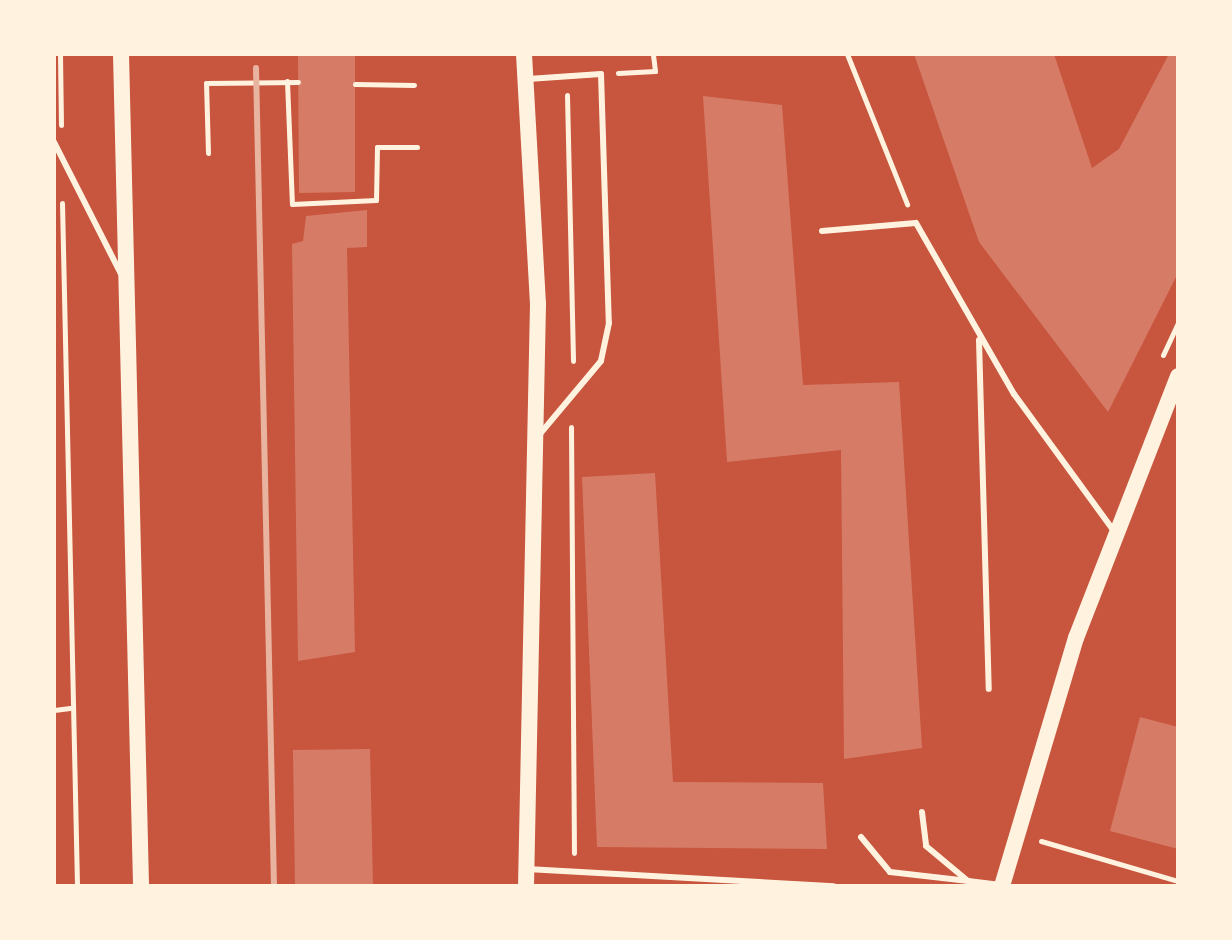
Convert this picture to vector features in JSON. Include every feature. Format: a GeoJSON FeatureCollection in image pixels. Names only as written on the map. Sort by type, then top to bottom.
{"type":"FeatureCollection","features":[{"type":"Feature","properties":{"kind":"main road"},"geometry":{"type":"LineString","coordinates":[[121,54],[141,886]]}},
{"type":"Feature","properties":{"kind":"main road"},"geometry":{"type":"LineString","coordinates":[[524,54],[537,437],[526,877],[534,886]]}},
{"type":"Feature","properties":{"kind":"main road"},"geometry":{"type":"LineString","coordinates":[[1002,886],[1114,532],[1178,376]]}},
{"type":"Feature","properties":{"kind":"lane"},"geometry":{"type":"LineString","coordinates":[[525,79],[601,74],[609,323],[601,361],[574,398],[537,437]]}},
{"type":"Feature","properties":{"kind":"lane"},"geometry":{"type":"LineString","coordinates":[[57,141],[126,284]]}},
{"type":"Feature","properties":{"kind":"lane"},"geometry":{"type":"LineString","coordinates":[[822,231],[916,223],[979,337],[1114,532]]}},
{"type":"Feature","properties":{"kind":"lane"},"geometry":{"type":"LineString","coordinates":[[979,337],[989,689]]}},
{"type":"Feature","properties":{"kind":"lane"},"geometry":{"type":"LineString","coordinates":[[922,812],[926,846],[968,881]]}},
{"type":"Feature","properties":{"kind":"lane"},"geometry":{"type":"LineString","coordinates":[[861,837],[890,872],[1002,886]]}},
{"type":"Feature","properties":{"kind":"lane"},"geometry":{"type":"LineString","coordinates":[[526,877],[574,871],[834,886]]}},
{"type":"Feature","properties":{"kind":"path"},"geometry":{"type":"LineString","coordinates":[[57,141],[60,54]]}},
{"type":"Feature","properties":{"kind":"path"},"geometry":{"type":"LineString","coordinates":[[601,74],[655,71],[653,54]]}},
{"type":"Feature","properties":{"kind":"path"},"geometry":{"type":"LineString","coordinates":[[847,54],[916,223]]}},
{"type":"Feature","properties":{"kind":"path"},"geometry":{"type":"LineString","coordinates":[[566,76],[574,398],[574,871]]}},
{"type":"Feature","properties":{"kind":"path"},"geometry":{"type":"LineString","coordinates":[[287,81],[292,204],[376,200],[377,147],[417,147]]}},
{"type":"Feature","properties":{"kind":"path"},"geometry":{"type":"LineString","coordinates":[[208,153],[206,83],[298,82]]}},
{"type":"Feature","properties":{"kind":"path"},"geometry":{"type":"LineString","coordinates":[[355,84],[414,85]]}},
{"type":"Feature","properties":{"kind":"path"},"geometry":{"type":"LineString","coordinates":[[62,185],[70,708],[77,886]]}},
{"type":"Feature","properties":{"kind":"path"},"geometry":{"type":"LineString","coordinates":[[54,710],[70,708]]}},
{"type":"Feature","properties":{"kind":"path"},"geometry":{"type":"LineString","coordinates":[[1040,841],[1178,881]]}},
{"type":"Feature","properties":{"kind":"building"},"geometry":{"type":"Polygon","coordinates":[[[298,54],[355,54],[355,192],[299,193],[298,54]]]}},
{"type":"Feature","properties":{"kind":"building"},"geometry":{"type":"Polygon","coordinates":[[[914,54],[1054,54],[1092,168],[1119,149],[1169,54],[1178,54],[1178,273],[1108,412],[979,242],[914,54]]]}},
{"type":"Feature","properties":{"kind":"building"},"geometry":{"type":"Polygon","coordinates":[[[703,96],[782,105],[803,385],[899,382],[922,748],[844,759],[841,450],[727,462],[703,96]]]}},
{"type":"Feature","properties":{"kind":"building"},"geometry":{"type":"Polygon","coordinates":[[[367,210],[367,247],[347,248],[355,652],[298,661],[292,244],[303,241],[306,216],[367,210]]]}},
{"type":"Feature","properties":{"kind":"building"},"geometry":{"type":"Polygon","coordinates":[[[655,473],[673,782],[823,783],[827,849],[597,847],[582,477],[655,473]]]}},
{"type":"Feature","properties":{"kind":"building"},"geometry":{"type":"Polygon","coordinates":[[[1140,717],[1178,727],[1178,849],[1110,831],[1140,717]]]}},
{"type":"Feature","properties":{"kind":"building"},"geometry":{"type":"Polygon","coordinates":[[[370,749],[373,886],[295,886],[293,750],[370,749]]]}},
{"type":"Feature","properties":{"kind":"railway"},"geometry":{"type":"LineString","coordinates":[[256,68],[274,886]]}}]}
